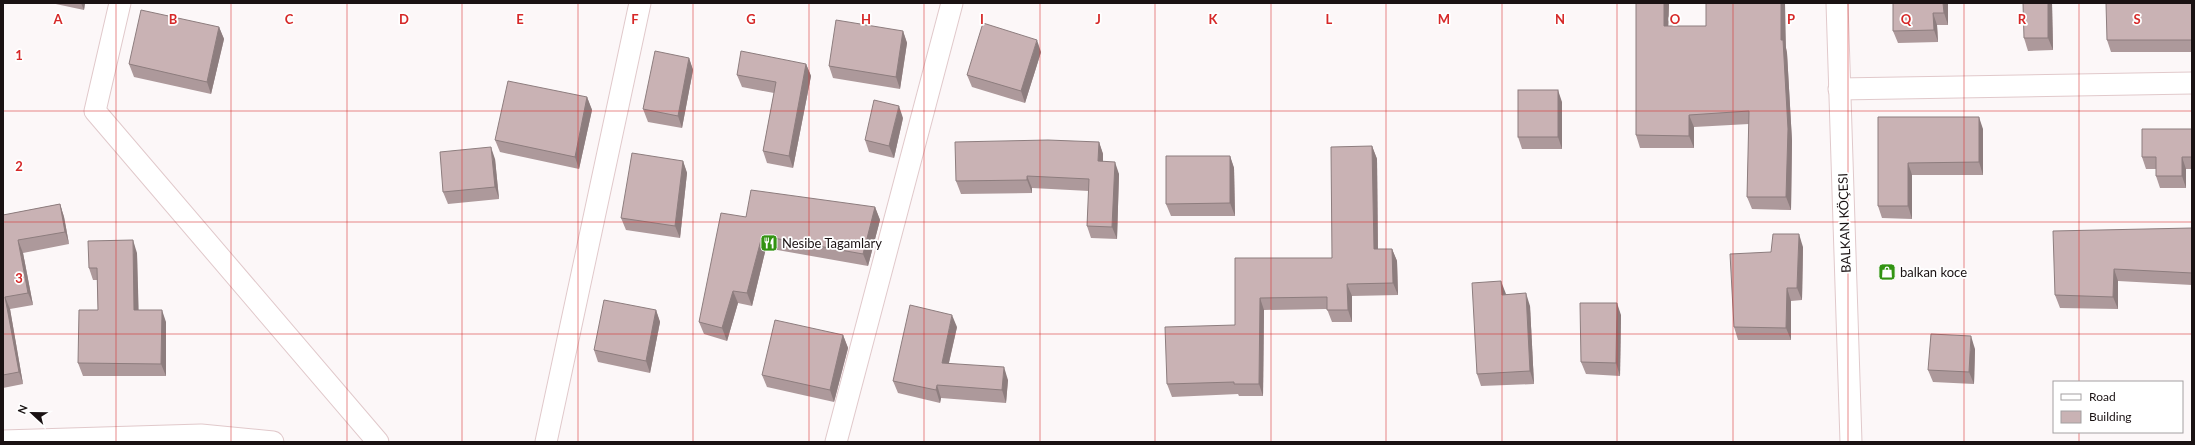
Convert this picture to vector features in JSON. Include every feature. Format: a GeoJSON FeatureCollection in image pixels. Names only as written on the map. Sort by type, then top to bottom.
{"type":"FeatureCollection","features":[{"type":"Feature","properties":{"kind":"street"},"geometry":{"type":"LineString","coordinates":[[120,3],[94,111],[378,442]]}},
{"type":"Feature","properties":{"kind":"street"},"geometry":{"type":"LineString","coordinates":[[546,442],[640,3]]}},
{"type":"Feature","properties":{"kind":"street"},"geometry":{"type":"LineString","coordinates":[[836,442],[952,3]]}},
{"type":"Feature","properties":{"kind":"street","name":"BALKAN KÖÇESI"},"geometry":{"type":"LineString","coordinates":[[1837,3],[1851,442]]}},
{"type":"Feature","properties":{"kind":"street"},"geometry":{"type":"LineString","coordinates":[[1839,89],[2192,83]]}},
{"type":"Feature","properties":{"kind":"street"},"geometry":{"type":"LineString","coordinates":[[3,441],[201,435],[273,442]]}},
{"type":"Feature","properties":{"kind":"building"},"geometry":{"type":"Polygon","coordinates":[[[1636,3],[1664,3],[1664,26],[1706,26],[1706,3],[1781,3],[1781,40],[1783,40],[1788,129],[1786,197],[1747,197],[1749,111],[1689,115],[1689,136],[1636,135],[1636,3]]]}},
{"type":"Feature","properties":{"kind":"building"},"geometry":{"type":"Polygon","coordinates":[[[1893,3],[1943,3],[1944,13],[1933,13],[1934,30],[1893,31],[1893,3]]]}},
{"type":"Feature","properties":{"kind":"building"},"geometry":{"type":"Polygon","coordinates":[[[2023,3],[2048,3],[2048,38],[2024,38],[2023,3]]]}},
{"type":"Feature","properties":{"kind":"building"},"geometry":{"type":"Polygon","coordinates":[[[2106,3],[2192,3],[2192,40],[2107,40],[2106,3]]]}},
{"type":"Feature","properties":{"kind":"building"},"geometry":{"type":"Polygon","coordinates":[[[141,10],[219,27],[207,82],[129,64],[141,10]]]}},
{"type":"Feature","properties":{"kind":"building"},"geometry":{"type":"Polygon","coordinates":[[[836,20],[903,31],[896,77],[829,66],[836,20]]]}},
{"type":"Feature","properties":{"kind":"building"},"geometry":{"type":"Polygon","coordinates":[[[983,23],[1037,40],[1021,91],[967,75],[983,23]]]}},
{"type":"Feature","properties":{"kind":"building"},"geometry":{"type":"Polygon","coordinates":[[[655,51],[689,58],[678,116],[643,109],[655,51]]]}},
{"type":"Feature","properties":{"kind":"building"},"geometry":{"type":"Polygon","coordinates":[[[741,51],[806,64],[789,156],[763,151],[776,82],[737,75],[741,51]]]}},
{"type":"Feature","properties":{"kind":"building"},"geometry":{"type":"Polygon","coordinates":[[[508,81],[587,97],[575,157],[495,140],[508,81]]]}},
{"type":"Feature","properties":{"kind":"building"},"geometry":{"type":"Polygon","coordinates":[[[1518,90],[1558,90],[1558,137],[1518,137],[1518,90]]]}},
{"type":"Feature","properties":{"kind":"building"},"geometry":{"type":"Polygon","coordinates":[[[874,100],[899,106],[889,146],[865,140],[874,100]]]}},
{"type":"Feature","properties":{"kind":"building"},"geometry":{"type":"Polygon","coordinates":[[[1878,117],[1979,117],[1979,162],[1908,163],[1908,206],[1878,206],[1878,117]]]}},
{"type":"Feature","properties":{"kind":"building"},"geometry":{"type":"Polygon","coordinates":[[[2142,129],[2192,129],[2192,157],[2182,157],[2182,176],[2156,176],[2156,157],[2142,157],[2142,129]]]}},
{"type":"Feature","properties":{"kind":"building"},"geometry":{"type":"Polygon","coordinates":[[[1048,140],[1099,142],[1098,161],[1115,162],[1112,227],[1087,226],[1089,179],[1027,176],[1027,180],[956,181],[955,142],[1048,140]]]}},
{"type":"Feature","properties":{"kind":"building"},"geometry":{"type":"Polygon","coordinates":[[[1372,146],[1374,249],[1392,249],[1393,283],[1347,284],[1348,310],[1327,310],[1327,297],[1260,298],[1259,384],[1234,384],[1234,382],[1167,384],[1165,327],[1235,325],[1235,258],[1332,258],[1331,147],[1372,146]]]}},
{"type":"Feature","properties":{"kind":"building"},"geometry":{"type":"Polygon","coordinates":[[[491,147],[495,187],[443,192],[440,152],[491,147]]]}},
{"type":"Feature","properties":{"kind":"building"},"geometry":{"type":"Polygon","coordinates":[[[632,153],[683,161],[675,226],[621,218],[632,153]]]}},
{"type":"Feature","properties":{"kind":"building"},"geometry":{"type":"Polygon","coordinates":[[[1166,156],[1230,156],[1230,203],[1166,204],[1166,156]]]}},
{"type":"Feature","properties":{"kind":"building"},"geometry":{"type":"Polygon","coordinates":[[[751,190],[875,207],[863,254],[762,236],[747,293],[733,291],[722,328],[699,322],[721,213],[746,217],[751,190]]]}},
{"type":"Feature","properties":{"kind":"building"},"geometry":{"type":"Polygon","coordinates":[[[60,204],[65,232],[18,240],[28,293],[5,297],[19,372],[3,375],[3,215],[60,204]]]}},
{"type":"Feature","properties":{"kind":"building"},"geometry":{"type":"Polygon","coordinates":[[[2192,228],[2192,273],[2114,269],[2113,297],[2055,295],[2053,231],[2192,228]]]}},
{"type":"Feature","properties":{"kind":"building"},"geometry":{"type":"Polygon","coordinates":[[[1773,234],[1799,234],[1797,288],[1787,288],[1786,328],[1734,327],[1730,254],[1771,252],[1773,234]]]}},
{"type":"Feature","properties":{"kind":"building"},"geometry":{"type":"Polygon","coordinates":[[[133,240],[134,310],[162,310],[161,364],[78,363],[79,310],[98,310],[97,268],[89,268],[88,241],[133,240]]]}},
{"type":"Feature","properties":{"kind":"building"},"geometry":{"type":"Polygon","coordinates":[[[1501,281],[1502,295],[1526,293],[1530,371],[1477,374],[1472,283],[1501,281]]]}},
{"type":"Feature","properties":{"kind":"building"},"geometry":{"type":"Polygon","coordinates":[[[604,300],[656,310],[646,361],[594,350],[604,300]]]}},
{"type":"Feature","properties":{"kind":"building"},"geometry":{"type":"Polygon","coordinates":[[[1580,303],[1617,303],[1616,363],[1581,362],[1580,303]]]}},
{"type":"Feature","properties":{"kind":"building"},"geometry":{"type":"Polygon","coordinates":[[[910,305],[952,315],[942,363],[1004,367],[1002,390],[937,385],[936,390],[893,381],[910,305]]]}},
{"type":"Feature","properties":{"kind":"building"},"geometry":{"type":"Polygon","coordinates":[[[775,320],[843,335],[830,390],[762,375],[775,320]]]}},
{"type":"Feature","properties":{"kind":"building"},"geometry":{"type":"Polygon","coordinates":[[[1931,334],[1971,336],[1969,372],[1928,370],[1931,334]]]}},
{"type":"Feature","properties":{"kind":"place","name":"Nesibe Tagamlary"},"geometry":{"type":"Point","coordinates":[769,243]}},
{"type":"Feature","properties":{"kind":"place","name":"balkan koce"},"geometry":{"type":"Point","coordinates":[1887,272]}}]}
